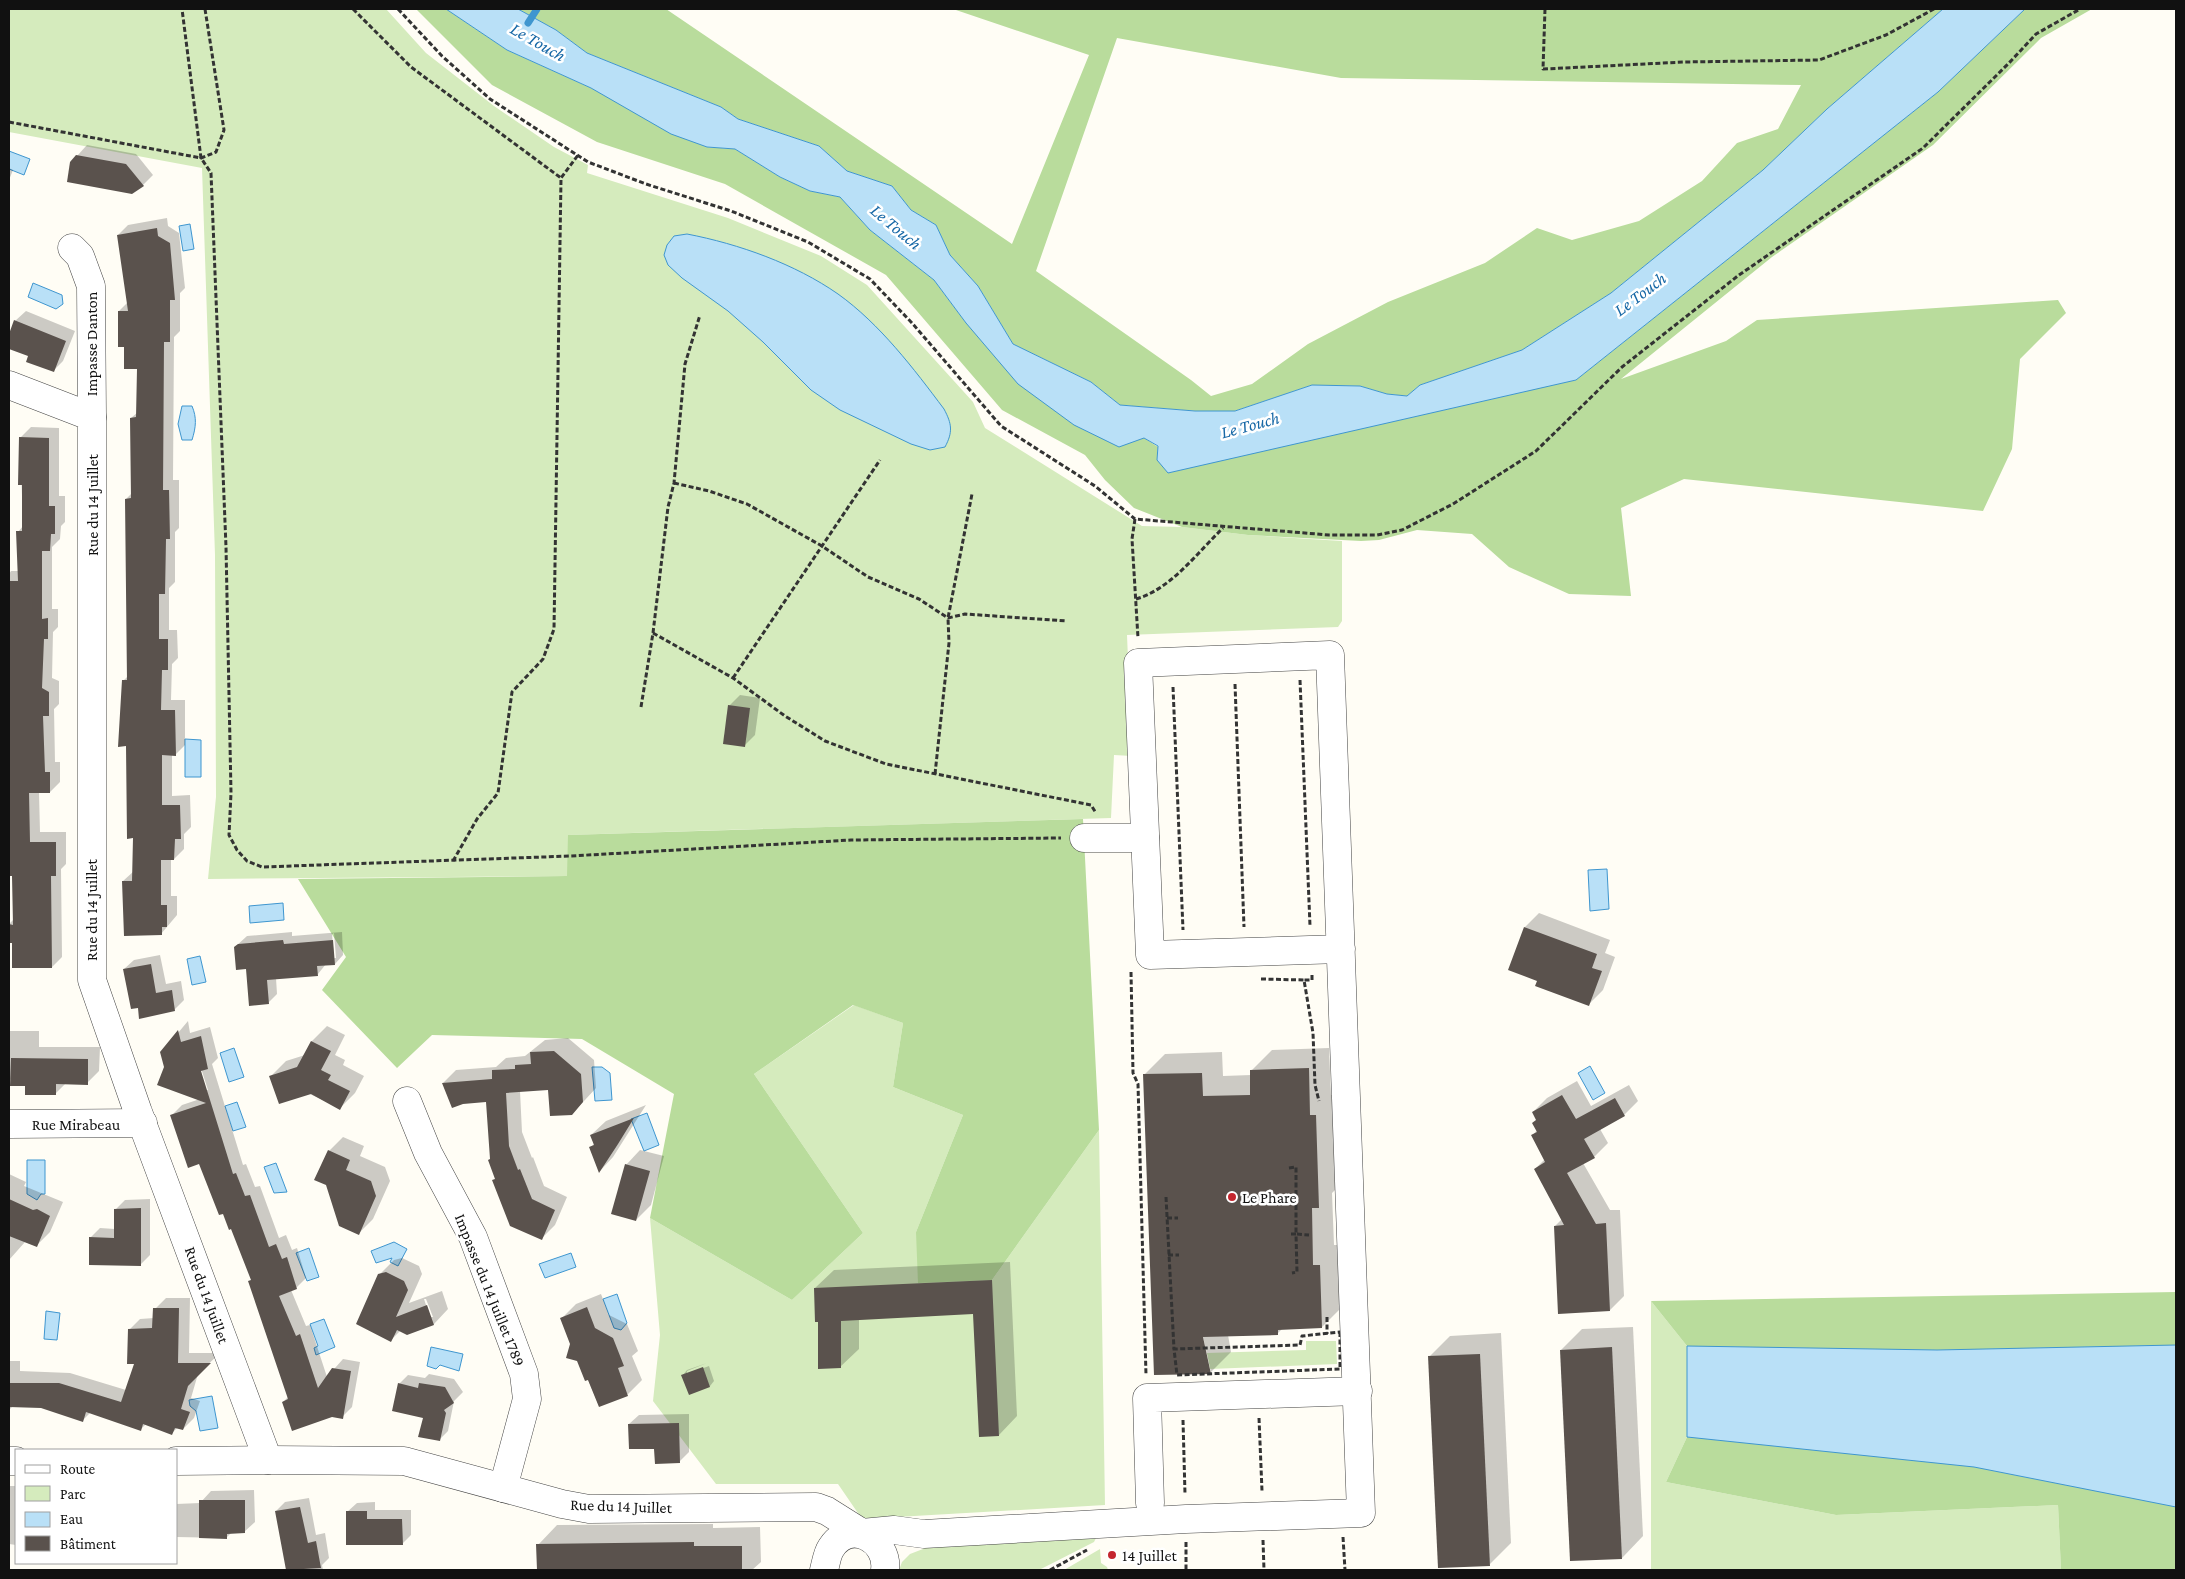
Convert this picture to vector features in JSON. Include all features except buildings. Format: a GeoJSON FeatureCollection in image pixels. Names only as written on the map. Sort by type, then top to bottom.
{"type":"FeatureCollection","features":[{"type":"Feature","properties":{"kind":"street","name":"Impasse Danton"},"geometry":{"type":"LineString","coordinates":[[72,248],[80,256],[91,286],[92,417]]}},
{"type":"Feature","properties":{"kind":"street"},"geometry":{"type":"LineString","coordinates":[[9,385],[92,417]]}},
{"type":"Feature","properties":{"kind":"street","name":"Rue du 14 Juillet"},"geometry":{"type":"LineString","coordinates":[[92,417],[92,973],[96,996],[268,1460]]}},
{"type":"Feature","properties":{"kind":"street"},"geometry":{"type":"LineString","coordinates":[[827,1559],[844,1536],[894,1530],[924,1534],[1186,1519],[1361,1514],[1330,655],[1138,662],[1150,955],[1340,949]]}},
{"type":"Feature","properties":{"kind":"street"},"geometry":{"type":"LineString","coordinates":[[1094,831],[1145,838]]}},
{"type":"Feature","properties":{"kind":"street","name":"Impasse du 14 Juillet 1789"},"geometry":{"type":"LineString","coordinates":[[407,1101],[428,1153],[473,1237],[524,1374],[527,1399],[503,1488]]}},
{"type":"Feature","properties":{"kind":"street","name":"Rue Mirabeau"},"geometry":{"type":"LineString","coordinates":[[9,1124],[142,1123]]}},
{"type":"Feature","properties":{"kind":"street"},"geometry":{"type":"LineString","coordinates":[[1150,1503],[1147,1398],[1179,1386],[1259,1394],[1358,1391]]}},
{"type":"Feature","properties":{"kind":"street","name":"Rue du 14 Juillet"},"geometry":{"type":"LineString","coordinates":[[178,1461],[404,1461],[562,1504],[589,1509],[816,1507],[827,1511],[880,1547],[884,1555],[886,1568]]}},
{"type":"Feature","properties":{"kind":"street"},"geometry":{"type":"LineString","coordinates":[[800,1507],[825,1523],[830,1535],[827,1559]]}},
{"type":"Feature","properties":{"kind":"street"},"geometry":{"type":"LineString","coordinates":[[886,1568],[897,1552],[924,1534]]}},
{"type":"Feature","properties":{"kind":"path"},"geometry":{"type":"LineString","coordinates":[[182,9],[201,158],[212,173],[226,547],[229,836],[247,862],[262,868],[453,861],[851,840],[1094,831],[1091,805],[886,764],[825,741],[785,716],[733,678],[653,633]]}},
{"type":"Feature","properties":{"kind":"path"},"geometry":{"type":"LineString","coordinates":[[9,122],[201,158],[216,152],[224,130],[205,9]]}},
{"type":"Feature","properties":{"kind":"path"},"geometry":{"type":"LineString","coordinates":[[353,9],[411,67],[561,178]]}},
{"type":"Feature","properties":{"kind":"path"},"geometry":{"type":"LineString","coordinates":[[398,9],[442,56],[490,99],[588,162],[646,184],[731,211],[808,242],[870,279],[912,323],[1001,426],[1094,486],[1135,519],[1223,528],[1329,535],[1377,535],[1402,530],[1453,504],[1536,451],[1622,366],[1739,275],[1923,148],[2036,34],[2080,9]]}},
{"type":"Feature","properties":{"kind":"path"},"geometry":{"type":"LineString","coordinates":[[1545,9],[1543,69],[1684,62],[1819,60],[1886,35],[1934,9]]}},
{"type":"Feature","properties":{"kind":"path"},"geometry":{"type":"LineString","coordinates":[[453,861],[477,819],[498,793],[512,692],[543,659],[554,629],[561,178],[578,155]]}},
{"type":"Feature","properties":{"kind":"path"},"geometry":{"type":"LineString","coordinates":[[641,707],[653,633],[668,506],[674,483],[685,364],[700,315]]}},
{"type":"Feature","properties":{"kind":"path"},"geometry":{"type":"LineString","coordinates":[[733,678],[880,460]]}},
{"type":"Feature","properties":{"kind":"path"},"geometry":{"type":"LineString","coordinates":[[674,483],[709,490],[747,504],[822,546],[868,576],[919,599],[948,618],[965,614],[1067,621]]}},
{"type":"Feature","properties":{"kind":"path"},"geometry":{"type":"LineString","coordinates":[[935,774],[949,643],[948,618],[972,494]]}},
{"type":"Feature","properties":{"kind":"path"},"geometry":{"type":"LineString","coordinates":[[1135,519],[1132,539],[1138,634]]}},
{"type":"Feature","properties":{"kind":"path"},"geometry":{"type":"LineString","coordinates":[[1136,599],[1146,596],[1167,583],[1223,528]]}},
{"type":"Feature","properties":{"kind":"path"},"geometry":{"type":"LineString","coordinates":[[1300,656],[1312,980],[1304,980],[1313,1033],[1315,1085],[1320,1102]]}},
{"type":"Feature","properties":{"kind":"path"},"geometry":{"type":"LineString","coordinates":[[1234,658],[1245,952]]}},
{"type":"Feature","properties":{"kind":"path"},"geometry":{"type":"LineString","coordinates":[[1172,661],[1184,954]]}},
{"type":"Feature","properties":{"kind":"path"},"geometry":{"type":"LineString","coordinates":[[1147,1398],[1138,1084],[1133,1073],[1131,966],[1150,955]]}},
{"type":"Feature","properties":{"kind":"path"},"geometry":{"type":"LineString","coordinates":[[1289,1168],[1296,1167],[1298,1272],[1292,1273]]}},
{"type":"Feature","properties":{"kind":"path"},"geometry":{"type":"LineString","coordinates":[[1166,1197],[1174,1349],[1179,1386],[1186,1519],[1186,1570]]}},
{"type":"Feature","properties":{"kind":"path"},"geometry":{"type":"LineString","coordinates":[[1167,1218],[1178,1218]]}},
{"type":"Feature","properties":{"kind":"path"},"geometry":{"type":"LineString","coordinates":[[1291,1234],[1309,1235]]}},
{"type":"Feature","properties":{"kind":"path"},"geometry":{"type":"LineString","coordinates":[[1168,1255],[1179,1255]]}},
{"type":"Feature","properties":{"kind":"path"},"geometry":{"type":"LineString","coordinates":[[1327,1314],[1327,1334]]}},
{"type":"Feature","properties":{"kind":"path"},"geometry":{"type":"LineString","coordinates":[[1174,1349],[1300,1346],[1302,1336],[1340,1332],[1340,1369],[1179,1386]]}},
{"type":"Feature","properties":{"kind":"path"},"geometry":{"type":"LineString","coordinates":[[1259,1394],[1264,1570]]}},
{"type":"Feature","properties":{"kind":"green space"},"geometry":{"type":"Polygon","coordinates":[[[9,9],[386,9],[426,53],[494,106],[554,147],[588,165],[587,173],[728,218],[821,256],[867,285],[973,402],[985,428],[1142,526],[1182,527],[1248,535],[1342,541],[1342,621],[1338,627],[1127,635],[1132,756],[1114,755],[1111,818],[568,835],[568,876],[208,879],[216,797],[215,555],[202,168],[9,132],[9,9]]]}},
{"type":"Feature","properties":{"kind":"green space"},"geometry":{"type":"Polygon","coordinates":[[[416,9],[446,9],[507,50],[591,88],[707,147],[735,149],[780,177],[810,191],[840,197],[870,230],[934,280],[966,323],[1158,447],[1157,460],[1576,380],[1938,92],[2025,9],[2092,9],[2041,38],[1933,145],[1772,257],[1621,379],[1726,341],[1757,320],[2058,300],[2066,313],[2020,359],[2012,449],[1983,511],[1684,479],[1621,508],[1631,596],[1569,594],[1509,567],[1472,534],[1417,530],[1379,540],[1361,541],[1248,535],[1182,527],[1134,508],[1105,480],[1085,455],[1002,410],[886,275],[725,184],[597,142],[492,85],[416,9]]]}},
{"type":"Feature","properties":{"kind":"green space"},"geometry":{"type":"Polygon","coordinates":[[[518,9],[666,9],[1012,244],[1089,55],[953,9],[1943,9],[1827,109],[1763,170],[1611,293],[1522,350],[1420,385],[1407,396],[1387,394],[1360,386],[1312,385],[1235,411],[1195,411],[1120,405],[1091,382],[1013,344],[978,286],[950,255],[936,225],[911,210],[892,186],[847,171],[819,146],[738,119],[721,107],[587,53],[556,30],[518,9]],[[1117,38],[1036,271],[1211,396],[1252,384],[1308,344],[1388,302],[1485,263],[1537,228],[1572,240],[1639,221],[1702,181],[1737,143],[1778,129],[1801,85],[1341,78],[1117,38]]]}},
{"type":"Feature","properties":{"kind":"green space"},"geometry":{"type":"Polygon","coordinates":[[[1083,819],[1099,1130],[992,1280],[918,1283],[916,1232],[963,1115],[893,1087],[903,1023],[853,1005],[754,1074],[863,1233],[792,1300],[650,1218],[674,1094],[582,1039],[432,1035],[397,1068],[322,990],[346,957],[298,879],[567,876],[568,835],[1083,819]]]}},
{"type":"Feature","properties":{"kind":"green space"},"geometry":{"type":"Polygon","coordinates":[[[854,1005],[903,1023],[893,1087],[963,1115],[916,1232],[992,1280],[1099,1130],[1105,1505],[862,1519],[838,1484],[716,1484],[653,1401],[660,1335],[650,1218],[792,1300],[863,1233],[754,1074],[854,1005]]]}},
{"type":"Feature","properties":{"kind":"green space"},"geometry":{"type":"Polygon","coordinates":[[[2176,1292],[2176,1570],[2061,1570],[2058,1505],[1836,1515],[1666,1482],[1687,1437],[1687,1346],[1651,1301],[2176,1292]]]}},
{"type":"Feature","properties":{"kind":"green space"},"geometry":{"type":"Polygon","coordinates":[[[1651,1301],[1687,1346],[1687,1437],[1666,1482],[1836,1515],[2058,1505],[2061,1570],[1651,1570],[1651,1301]]]}},
{"type":"Feature","properties":{"kind":"green space"},"geometry":{"type":"Polygon","coordinates":[[[1306,1341],[1336,1341],[1337,1364],[1210,1369],[1207,1353],[1306,1350],[1306,1341]]]}},
{"type":"Feature","properties":{"kind":"green space"},"geometry":{"type":"Polygon","coordinates":[[[1096,1538],[1094,1542],[1039,1570],[899,1570],[902,1562],[910,1554],[936,1544],[1096,1538]]]}},
{"type":"Feature","properties":{"kind":"green space"},"geometry":{"type":"Polygon","coordinates":[[[1100,1549],[1101,1563],[1108,1570],[1064,1570],[1100,1549]]]}},
{"type":"Feature","properties":{"kind":"water","name":"Le Touch"},"geometry":{"type":"Polygon","coordinates":[[[446,9],[518,9],[556,30],[587,53],[721,107],[738,119],[819,146],[847,171],[892,186],[911,210],[936,225],[950,255],[978,286],[1013,344],[1091,382],[1120,405],[1195,411],[1235,411],[1312,385],[1360,386],[1387,394],[1407,396],[1420,385],[1522,350],[1611,293],[1763,170],[1827,109],[1943,9],[2025,9],[1938,92],[1576,380],[1168,473],[1157,460],[1158,446],[1144,438],[1119,447],[1074,425],[1018,384],[966,323],[934,280],[870,230],[840,197],[810,191],[780,177],[735,149],[707,147],[671,134],[591,88],[507,50],[446,9]]]}},
{"type":"Feature","properties":{"kind":"water"},"geometry":{"type":"Polygon","coordinates":[[[9,151],[30,159],[24,175],[9,169],[9,151]]]}},
{"type":"Feature","properties":{"kind":"water"},"geometry":{"type":"Polygon","coordinates":[[[190,224],[194,249],[183,251],[179,226],[190,224]]]}},
{"type":"Feature","properties":{"kind":"water"},"geometry":{"type":"Polygon","coordinates":[[[687,234],[746,249],[785,264],[821,283],[853,306],[896,348],[944,409],[949,419],[950,428],[945,447],[930,450],[911,444],[840,410],[811,390],[763,342],[728,311],[682,278],[668,265],[664,255],[667,245],[674,236],[687,234]]]}},
{"type":"Feature","properties":{"kind":"water"},"geometry":{"type":"Polygon","coordinates":[[[33,283],[62,295],[63,304],[56,309],[28,297],[33,283]]]}},
{"type":"Feature","properties":{"kind":"water"},"geometry":{"type":"Polygon","coordinates":[[[182,406],[192,406],[194,410],[195,423],[192,440],[182,440],[178,424],[182,406]]]}},
{"type":"Feature","properties":{"kind":"water"},"geometry":{"type":"Polygon","coordinates":[[[185,739],[201,740],[201,777],[185,777],[185,739]]]}},
{"type":"Feature","properties":{"kind":"water"},"geometry":{"type":"Polygon","coordinates":[[[1607,869],[1609,909],[1590,911],[1588,870],[1607,869]]]}},
{"type":"Feature","properties":{"kind":"water"},"geometry":{"type":"Polygon","coordinates":[[[283,903],[284,920],[250,923],[249,906],[283,903]]]}},
{"type":"Feature","properties":{"kind":"water"},"geometry":{"type":"Polygon","coordinates":[[[200,956],[206,982],[192,985],[187,959],[200,956]]]}},
{"type":"Feature","properties":{"kind":"water"},"geometry":{"type":"Polygon","coordinates":[[[234,1048],[244,1077],[229,1082],[220,1053],[234,1048]]]}},
{"type":"Feature","properties":{"kind":"water"},"geometry":{"type":"Polygon","coordinates":[[[1590,1066],[1605,1093],[1593,1100],[1578,1073],[1590,1066]]]}},
{"type":"Feature","properties":{"kind":"water"},"geometry":{"type":"Polygon","coordinates":[[[592,1067],[602,1067],[610,1073],[612,1100],[595,1101],[592,1067]]]}},
{"type":"Feature","properties":{"kind":"water"},"geometry":{"type":"Polygon","coordinates":[[[237,1102],[246,1127],[233,1131],[225,1106],[237,1102]]]}},
{"type":"Feature","properties":{"kind":"water"},"geometry":{"type":"Polygon","coordinates":[[[647,1113],[659,1145],[644,1151],[631,1119],[647,1113]]]}},
{"type":"Feature","properties":{"kind":"water"},"geometry":{"type":"Polygon","coordinates":[[[27,1160],[45,1160],[45,1194],[41,1194],[37,1200],[27,1194],[27,1160]]]}},
{"type":"Feature","properties":{"kind":"water"},"geometry":{"type":"Polygon","coordinates":[[[276,1163],[287,1192],[274,1193],[264,1167],[276,1163]]]}},
{"type":"Feature","properties":{"kind":"water"},"geometry":{"type":"Polygon","coordinates":[[[394,1242],[407,1249],[398,1266],[390,1262],[392,1258],[376,1263],[371,1251],[394,1242]]]}},
{"type":"Feature","properties":{"kind":"water"},"geometry":{"type":"Polygon","coordinates":[[[309,1248],[319,1277],[307,1281],[296,1253],[309,1248]]]}},
{"type":"Feature","properties":{"kind":"water"},"geometry":{"type":"Polygon","coordinates":[[[571,1253],[576,1267],[545,1278],[539,1264],[571,1253]]]}},
{"type":"Feature","properties":{"kind":"water"},"geometry":{"type":"Polygon","coordinates":[[[617,1294],[627,1323],[621,1330],[614,1328],[603,1299],[617,1294]]]}},
{"type":"Feature","properties":{"kind":"water"},"geometry":{"type":"Polygon","coordinates":[[[46,1311],[60,1313],[57,1340],[44,1339],[46,1311]]]}},
{"type":"Feature","properties":{"kind":"water"},"geometry":{"type":"Polygon","coordinates":[[[324,1319],[335,1347],[316,1355],[314,1348],[318,1346],[310,1324],[324,1319]]]}},
{"type":"Feature","properties":{"kind":"water"},"geometry":{"type":"Polygon","coordinates":[[[2176,1345],[2176,1507],[1974,1467],[1687,1437],[1687,1346],[1937,1350],[2176,1345]]]}},
{"type":"Feature","properties":{"kind":"water"},"geometry":{"type":"Polygon","coordinates":[[[431,1347],[463,1354],[459,1371],[440,1365],[436,1369],[427,1366],[431,1347]]]}},
{"type":"Feature","properties":{"kind":"water"},"geometry":{"type":"Polygon","coordinates":[[[212,1396],[218,1428],[200,1431],[196,1411],[190,1406],[189,1400],[212,1396]]]}},
{"type":"Feature","properties":{"kind":"waterway","name":"Le Touch"},"geometry":{"type":"LineString","coordinates":[[528,23],[537,9]]}},
{"type":"Feature","properties":{"kind":"place","name":"Le Phare"},"geometry":{"type":"Point","coordinates":[1232,1197]}},
{"type":"Feature","properties":{"kind":"place","name":"14 Juillet"},"geometry":{"type":"Point","coordinates":[1112,1555]}}]}
